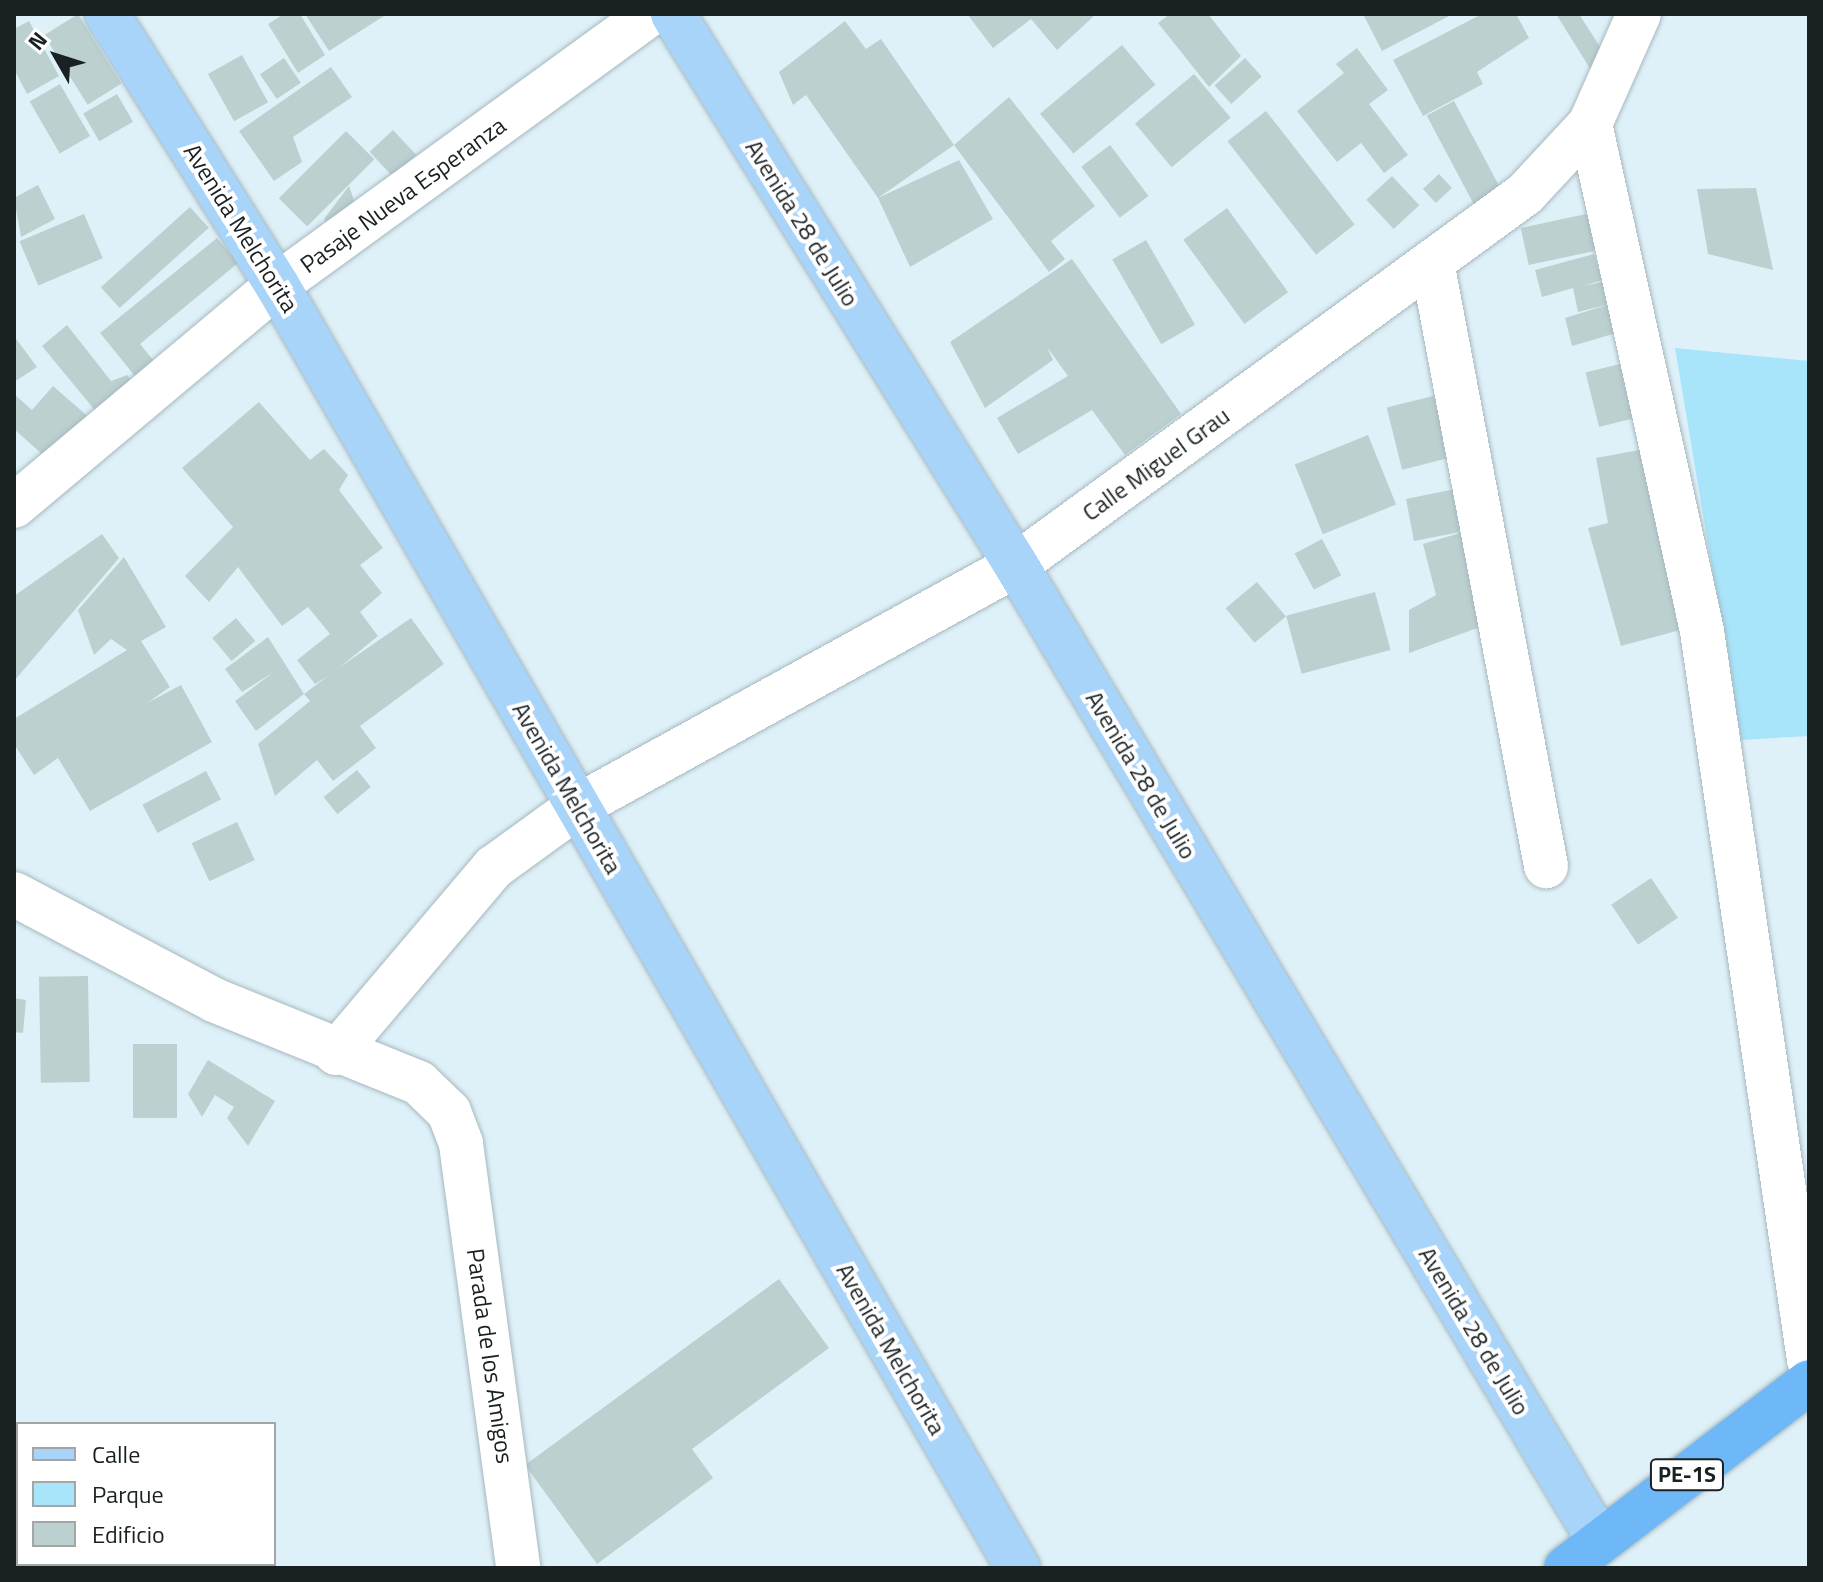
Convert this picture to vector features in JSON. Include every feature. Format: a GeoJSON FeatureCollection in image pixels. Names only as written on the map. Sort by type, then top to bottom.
{"type":"FeatureCollection","features":[{"type":"Feature","properties":{"kind":"highway","name":"PE-1S"},"geometry":{"type":"LineString","coordinates":[[1566,1568],[1809,1382]]}},
{"type":"Feature","properties":{"kind":"main road","name":"Avenida Melchorita"},"geometry":{"type":"LineString","coordinates":[[107,14],[277,285],[1018,1568]]}},
{"type":"Feature","properties":{"kind":"main road","name":"Avenida 28 de Julio"},"geometry":{"type":"LineString","coordinates":[[673,14],[1016,565],[1600,1542]]}},
{"type":"Feature","properties":{"kind":"street","name":"Pasaje Nueva Esperanza"},"geometry":{"type":"LineString","coordinates":[[14,506],[277,285],[650,14]]}},
{"type":"Feature","properties":{"kind":"street","name":"Calle Miguel Grau"},"geometry":{"type":"LineString","coordinates":[[336,1053],[494,867],[578,806],[1016,565],[1525,194],[1590,124],[1639,14]]}},
{"type":"Feature","properties":{"kind":"street"},"geometry":{"type":"LineString","coordinates":[[1590,124],[1702,631],[1809,1360]]}},
{"type":"Feature","properties":{"kind":"street"},"geometry":{"type":"LineString","coordinates":[[1432,262],[1546,866]]}},
{"type":"Feature","properties":{"kind":"street","name":"Parada de los Amigos"},"geometry":{"type":"LineString","coordinates":[[14,894],[214,1000],[336,1053],[419,1083],[449,1112],[461,1144],[518,1568]]}},
{"type":"Feature","properties":{"kind":"green space"},"geometry":{"type":"Polygon","coordinates":[[[1675,348],[1809,361],[1809,736],[1741,740],[1675,348]]]}},
{"type":"Feature","properties":{"kind":"building"},"geometry":{"type":"Polygon","coordinates":[[[78,14],[121,84],[88,105],[44,35],[78,14]]]}},
{"type":"Feature","properties":{"kind":"building"},"geometry":{"type":"Polygon","coordinates":[[[284,14],[300,14],[325,55],[298,73],[268,24],[284,14]]]}},
{"type":"Feature","properties":{"kind":"building"},"geometry":{"type":"Polygon","coordinates":[[[305,14],[387,14],[329,51],[305,14]]]}},
{"type":"Feature","properties":{"kind":"building"},"geometry":{"type":"Polygon","coordinates":[[[967,14],[1091,14],[1093,17],[1057,50],[1031,19],[993,48],[967,14]]]}},
{"type":"Feature","properties":{"kind":"building"},"geometry":{"type":"Polygon","coordinates":[[[1170,14],[1208,14],[1241,56],[1209,87],[1158,23],[1170,14]]]}},
{"type":"Feature","properties":{"kind":"building"},"geometry":{"type":"Polygon","coordinates":[[[1363,14],[1453,14],[1382,51],[1363,14]]]}},
{"type":"Feature","properties":{"kind":"building"},"geometry":{"type":"Polygon","coordinates":[[[1482,14],[1516,14],[1529,38],[1477,72],[1483,84],[1423,116],[1393,60],[1482,14]]]}},
{"type":"Feature","properties":{"kind":"building"},"geometry":{"type":"Polygon","coordinates":[[[1556,14],[1579,14],[1611,64],[1594,75],[1556,14]]]}},
{"type":"Feature","properties":{"kind":"building"},"geometry":{"type":"Polygon","coordinates":[[[29,21],[59,76],[27,94],[14,69],[14,29],[29,21]]]}},
{"type":"Feature","properties":{"kind":"building"},"geometry":{"type":"Polygon","coordinates":[[[845,21],[866,49],[881,39],[954,145],[878,198],[806,95],[793,105],[779,72],[845,21]]]}},
{"type":"Feature","properties":{"kind":"building"},"geometry":{"type":"Polygon","coordinates":[[[1122,45],[1155,85],[1073,154],[1040,114],[1122,45]]]}},
{"type":"Feature","properties":{"kind":"building"},"geometry":{"type":"Polygon","coordinates":[[[1357,48],[1388,90],[1369,104],[1408,155],[1384,173],[1361,143],[1337,162],[1297,111],[1344,73],[1336,64],[1357,48]]]}},
{"type":"Feature","properties":{"kind":"building"},"geometry":{"type":"Polygon","coordinates":[[[242,55],[268,102],[234,121],[208,74],[242,55]]]}},
{"type":"Feature","properties":{"kind":"building"},"geometry":{"type":"Polygon","coordinates":[[[284,58],[301,83],[277,99],[260,74],[284,58]]]}},
{"type":"Feature","properties":{"kind":"building"},"geometry":{"type":"Polygon","coordinates":[[[1245,58],[1262,77],[1231,104],[1215,85],[1245,58]]]}},
{"type":"Feature","properties":{"kind":"building"},"geometry":{"type":"Polygon","coordinates":[[[331,67],[352,97],[293,137],[302,162],[274,181],[239,131],[331,67]]]}},
{"type":"Feature","properties":{"kind":"building"},"geometry":{"type":"Polygon","coordinates":[[[1194,74],[1231,118],[1172,167],[1135,123],[1194,74]]]}},
{"type":"Feature","properties":{"kind":"building"},"geometry":{"type":"Polygon","coordinates":[[[60,84],[90,136],[60,153],[30,102],[60,84]]]}},
{"type":"Feature","properties":{"kind":"building"},"geometry":{"type":"Polygon","coordinates":[[[117,94],[133,122],[99,141],[83,114],[117,94]]]}},
{"type":"Feature","properties":{"kind":"building"},"geometry":{"type":"Polygon","coordinates":[[[1009,97],[1095,206],[1051,241],[1065,259],[1049,272],[954,145],[1009,97]]]}},
{"type":"Feature","properties":{"kind":"building"},"geometry":{"type":"Polygon","coordinates":[[[1454,101],[1507,200],[1479,214],[1427,116],[1454,101]]]}},
{"type":"Feature","properties":{"kind":"building"},"geometry":{"type":"Polygon","coordinates":[[[1266,111],[1355,224],[1316,255],[1227,141],[1266,111]]]}},
{"type":"Feature","properties":{"kind":"building"},"geometry":{"type":"Polygon","coordinates":[[[393,130],[416,155],[393,177],[370,152],[393,130]]]}},
{"type":"Feature","properties":{"kind":"building"},"geometry":{"type":"Polygon","coordinates":[[[346,131],[374,159],[307,226],[279,198],[346,131]]]}},
{"type":"Feature","properties":{"kind":"building"},"geometry":{"type":"Polygon","coordinates":[[[1110,145],[1149,196],[1120,218],[1081,167],[1110,145]]]}},
{"type":"Feature","properties":{"kind":"building"},"geometry":{"type":"Polygon","coordinates":[[[959,160],[993,219],[910,267],[878,198],[959,160]]]}},
{"type":"Feature","properties":{"kind":"building"},"geometry":{"type":"Polygon","coordinates":[[[1439,174],[1452,188],[1436,203],[1423,189],[1439,174]]]}},
{"type":"Feature","properties":{"kind":"building"},"geometry":{"type":"Polygon","coordinates":[[[1392,176],[1419,205],[1394,229],[1366,200],[1392,176]]]}},
{"type":"Feature","properties":{"kind":"building"},"geometry":{"type":"Polygon","coordinates":[[[38,185],[55,219],[21,237],[14,198],[38,185]]]}},
{"type":"Feature","properties":{"kind":"building"},"geometry":{"type":"Polygon","coordinates":[[[349,186],[357,209],[339,240],[324,219],[349,186]]]}},
{"type":"Feature","properties":{"kind":"building"},"geometry":{"type":"Polygon","coordinates":[[[1756,188],[1773,270],[1708,254],[1697,189],[1756,188]]]}},
{"type":"Feature","properties":{"kind":"building"},"geometry":{"type":"Polygon","coordinates":[[[190,207],[209,228],[120,308],[101,287],[190,207]]]}},
{"type":"Feature","properties":{"kind":"building"},"geometry":{"type":"Polygon","coordinates":[[[1227,208],[1288,292],[1244,324],[1183,240],[1227,208]]]}},
{"type":"Feature","properties":{"kind":"building"},"geometry":{"type":"Polygon","coordinates":[[[1600,211],[1608,248],[1529,265],[1521,228],[1600,211]]]}},
{"type":"Feature","properties":{"kind":"building"},"geometry":{"type":"Polygon","coordinates":[[[84,214],[103,258],[38,286],[20,241],[84,214]]]}},
{"type":"Feature","properties":{"kind":"building"},"geometry":{"type":"Polygon","coordinates":[[[217,238],[238,263],[140,344],[158,366],[139,381],[100,333],[217,238]]]}},
{"type":"Feature","properties":{"kind":"building"},"geometry":{"type":"Polygon","coordinates":[[[1146,240],[1195,325],[1161,344],[1112,260],[1146,240]]]}},
{"type":"Feature","properties":{"kind":"building"},"geometry":{"type":"Polygon","coordinates":[[[1594,254],[1602,280],[1584,286],[1613,279],[1630,329],[1572,346],[1565,318],[1610,304],[1578,312],[1573,288],[1542,297],[1535,270],[1594,254]]]}},
{"type":"Feature","properties":{"kind":"building"},"geometry":{"type":"Polygon","coordinates":[[[1072,259],[1181,414],[1125,455],[1092,410],[1018,454],[997,418],[1068,376],[1047,347],[1053,360],[985,408],[950,342],[1072,259]]]}},
{"type":"Feature","properties":{"kind":"building"},"geometry":{"type":"Polygon","coordinates":[[[67,325],[111,381],[127,375],[139,389],[102,419],[42,346],[67,325]]]}},
{"type":"Feature","properties":{"kind":"building"},"geometry":{"type":"Polygon","coordinates":[[[14,336],[37,367],[14,382],[14,336]]]}},
{"type":"Feature","properties":{"kind":"building"},"geometry":{"type":"Polygon","coordinates":[[[1636,360],[1650,414],[1599,427],[1586,373],[1636,360]]]}},
{"type":"Feature","properties":{"kind":"building"},"geometry":{"type":"Polygon","coordinates":[[[53,386],[92,420],[53,464],[14,429],[14,394],[32,410],[53,386]]]}},
{"type":"Feature","properties":{"kind":"building"},"geometry":{"type":"Polygon","coordinates":[[[1441,394],[1456,456],[1402,470],[1387,408],[1441,394]]]}},
{"type":"Feature","properties":{"kind":"building"},"geometry":{"type":"Polygon","coordinates":[[[259,402],[310,460],[324,449],[348,475],[339,490],[383,548],[360,565],[382,593],[360,612],[378,636],[340,667],[411,618],[444,664],[360,726],[376,748],[333,781],[317,760],[275,796],[258,744],[310,701],[304,694],[328,676],[315,684],[297,660],[330,634],[308,607],[282,626],[238,567],[209,602],[185,576],[233,527],[182,468],[259,402]]]}},
{"type":"Feature","properties":{"kind":"building"},"geometry":{"type":"Polygon","coordinates":[[[1368,435],[1396,505],[1323,534],[1295,465],[1368,435]]]}},
{"type":"Feature","properties":{"kind":"building"},"geometry":{"type":"Polygon","coordinates":[[[1650,448],[1695,626],[1621,646],[1588,528],[1608,523],[1596,458],[1650,448]]]}},
{"type":"Feature","properties":{"kind":"building"},"geometry":{"type":"Polygon","coordinates":[[[1465,487],[1491,623],[1409,653],[1409,610],[1436,595],[1423,544],[1470,530],[1414,541],[1406,499],[1465,487]]]}},
{"type":"Feature","properties":{"kind":"building"},"geometry":{"type":"Polygon","coordinates":[[[102,534],[119,558],[14,681],[14,596],[102,534]]]}},
{"type":"Feature","properties":{"kind":"building"},"geometry":{"type":"Polygon","coordinates":[[[1322,539],[1341,575],[1314,590],[1295,554],[1322,539]]]}},
{"type":"Feature","properties":{"kind":"building"},"geometry":{"type":"Polygon","coordinates":[[[124,557],[166,627],[141,641],[170,687],[147,703],[181,685],[212,742],[90,811],[58,758],[34,775],[14,744],[14,719],[127,650],[111,639],[94,655],[78,610],[124,557]]]}},
{"type":"Feature","properties":{"kind":"building"},"geometry":{"type":"Polygon","coordinates":[[[1257,582],[1286,616],[1255,643],[1226,608],[1257,582]]]}},
{"type":"Feature","properties":{"kind":"building"},"geometry":{"type":"Polygon","coordinates":[[[1375,592],[1391,650],[1302,674],[1286,616],[1375,592]]]}},
{"type":"Feature","properties":{"kind":"building"},"geometry":{"type":"Polygon","coordinates":[[[236,618],[255,641],[232,661],[212,638],[236,618]]]}},
{"type":"Feature","properties":{"kind":"building"},"geometry":{"type":"Polygon","coordinates":[[[268,637],[304,694],[256,731],[235,701],[274,672],[242,692],[225,669],[268,637]]]}},
{"type":"Feature","properties":{"kind":"building"},"geometry":{"type":"Polygon","coordinates":[[[357,770],[371,787],[337,814],[324,797],[357,770]]]}},
{"type":"Feature","properties":{"kind":"building"},"geometry":{"type":"Polygon","coordinates":[[[206,771],[221,799],[157,833],[142,805],[206,771]]]}},
{"type":"Feature","properties":{"kind":"building"},"geometry":{"type":"Polygon","coordinates":[[[237,822],[255,860],[209,881],[192,843],[237,822]]]}},
{"type":"Feature","properties":{"kind":"building"},"geometry":{"type":"Polygon","coordinates":[[[1651,878],[1678,918],[1638,945],[1611,905],[1651,878]]]}},
{"type":"Feature","properties":{"kind":"building"},"geometry":{"type":"Polygon","coordinates":[[[88,976],[90,1082],[41,1083],[39,977],[88,976]]]}},
{"type":"Feature","properties":{"kind":"building"},"geometry":{"type":"Polygon","coordinates":[[[14,998],[26,1000],[23,1033],[14,1032],[14,998]]]}},
{"type":"Feature","properties":{"kind":"building"},"geometry":{"type":"Polygon","coordinates":[[[133,1044],[177,1044],[177,1118],[133,1118],[133,1044]]]}},
{"type":"Feature","properties":{"kind":"building"},"geometry":{"type":"Polygon","coordinates":[[[208,1060],[275,1101],[248,1146],[227,1118],[234,1107],[215,1095],[202,1117],[188,1094],[208,1060]]]}},
{"type":"Feature","properties":{"kind":"building"},"geometry":{"type":"Polygon","coordinates":[[[779,1279],[829,1348],[692,1449],[713,1478],[597,1564],[525,1465],[779,1279]]]}}]}
